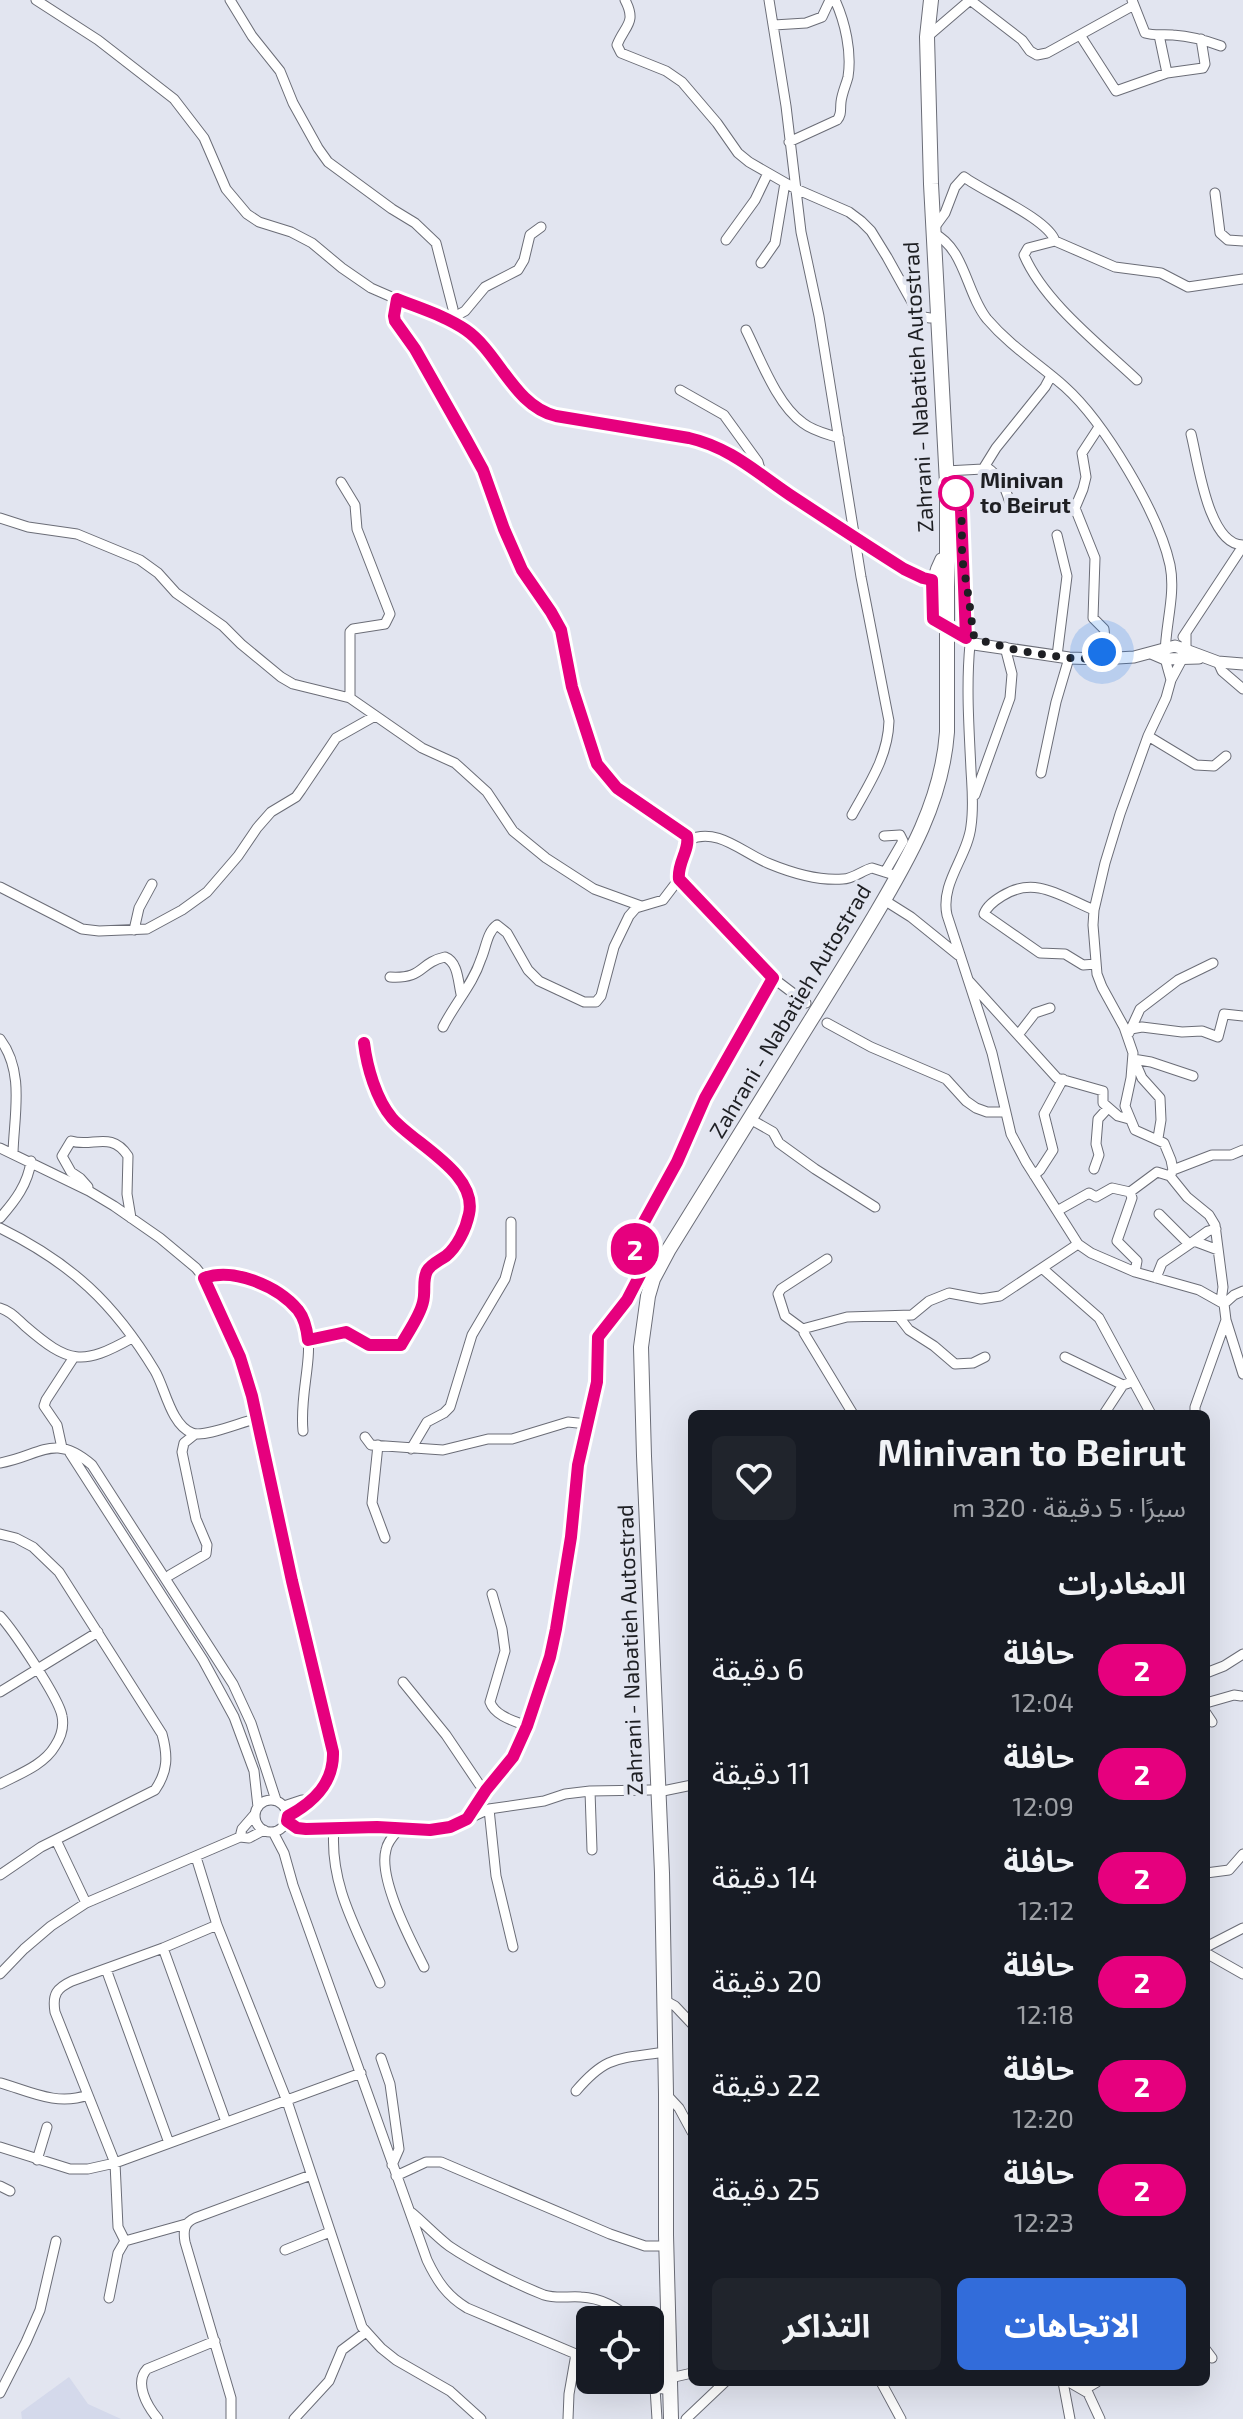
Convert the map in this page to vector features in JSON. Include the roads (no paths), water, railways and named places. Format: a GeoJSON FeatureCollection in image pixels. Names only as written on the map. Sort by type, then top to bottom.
{"type":"FeatureCollection","features":[{"type":"Feature","properties":{"kind":"highway","name":"Zahrani - Nabatieh Autostrad"},"geometry":{"type":"LineString","coordinates":[[654,1791],[641,1347],[643,1318],[653,1279],[750,1119],[924,808],[940,737],[937,581],[941,559],[930,318],[932,236],[928,0]]}},
{"type":"Feature","properties":{"kind":"highway","name":"Zahrani - Nabatieh Autostrad"},"geometry":{"type":"LineString","coordinates":[[928,0],[921,66],[932,236]]}},
{"type":"Feature","properties":{"kind":"highway","name":"Zahrani - Nabatieh Autostrad"},"geometry":{"type":"LineString","coordinates":[[657,2306],[659,1905],[636,1346],[638,1312],[645,1273],[827,996],[923,828],[937,791],[945,753],[947,477],[931,263]]}},
{"type":"Feature","properties":{"kind":"highway","name":"Zahrani - Nabatieh Autostrad"},"geometry":{"type":"LineString","coordinates":[[659,1923],[666,2094],[664,2335]]}},
{"type":"Feature","properties":{"kind":"highway","name":"Zahrani - Nabatieh Autostrad"},"geometry":{"type":"LineString","coordinates":[[664,2392],[668,2419]]}},
{"type":"Feature","properties":{"kind":"main road"},"geometry":{"type":"LineString","coordinates":[[947,477],[960,502],[962,586],[969,639]]}},
{"type":"Feature","properties":{"kind":"main road"},"geometry":{"type":"LineString","coordinates":[[937,581],[932,615],[938,624],[969,639],[1069,658],[1134,657],[1160,649],[1218,662],[1243,664]]}},
{"type":"Feature","properties":{"kind":"street"},"geometry":{"type":"LineString","coordinates":[[36,0],[98,40],[174,99],[204,138],[226,189],[247,214],[259,222],[302,237],[360,282],[454,320],[473,335],[527,400],[541,411],[705,442],[732,454],[904,569],[937,581]]}},
{"type":"Feature","properties":{"kind":"street"},"geometry":{"type":"LineString","coordinates":[[230,0],[252,36],[280,71],[293,103],[328,162],[415,223],[436,243],[454,320]]}},
{"type":"Feature","properties":{"kind":"street"},"geometry":{"type":"LineString","coordinates":[[625,0],[631,22],[617,45],[621,53],[666,71],[682,82],[738,153],[785,183],[849,212],[861,221],[871,231],[917,311],[930,318]]}},
{"type":"Feature","properties":{"kind":"street"},"geometry":{"type":"LineString","coordinates":[[769,0],[801,232],[819,316],[889,721],[889,738],[883,759],[852,815]]}},
{"type":"Feature","properties":{"kind":"street"},"geometry":{"type":"LineString","coordinates":[[774,25],[806,23],[822,17],[832,0],[841,13],[846,36],[849,64],[840,116],[834,122],[789,142]]}},
{"type":"Feature","properties":{"kind":"street"},"geometry":{"type":"LineString","coordinates":[[927,37],[970,0],[1037,55],[1047,53],[1133,3],[1145,33],[1201,39],[1221,46]]}},
{"type":"Feature","properties":{"kind":"street"},"geometry":{"type":"LineString","coordinates":[[1080,35],[1116,91],[1167,73],[1203,68],[1201,39]]}},
{"type":"Feature","properties":{"kind":"street"},"geometry":{"type":"LineString","coordinates":[[1159,35],[1167,73]]}},
{"type":"Feature","properties":{"kind":"street"},"geometry":{"type":"LineString","coordinates":[[726,240],[755,200],[768,173]]}},
{"type":"Feature","properties":{"kind":"street"},"geometry":{"type":"LineString","coordinates":[[1055,241],[1053,233],[1032,217],[964,177],[955,187],[932,236],[950,244],[982,312],[1018,351],[1066,389],[1099,427],[1135,483],[1170,564],[1175,652],[1171,680],[1120,814],[1094,910],[1093,933],[1102,987],[1129,1032],[1133,1059],[1125,1100],[1129,1119],[1135,1130],[1158,1138],[1167,1148],[1172,1173],[1187,1197],[1209,1215],[1216,1229],[1226,1320],[1243,1374]]}},
{"type":"Feature","properties":{"kind":"street"},"geometry":{"type":"LineString","coordinates":[[761,263],[775,243],[785,183]]}},
{"type":"Feature","properties":{"kind":"street"},"geometry":{"type":"LineString","coordinates":[[1215,193],[1220,233],[1228,240],[1243,241]]}},
{"type":"Feature","properties":{"kind":"street"},"geometry":{"type":"LineString","coordinates":[[454,320],[485,287],[518,270],[524,260],[530,235],[541,227]]}},
{"type":"Feature","properties":{"kind":"street"},"geometry":{"type":"LineString","coordinates":[[1137,380],[1046,289],[1024,255],[1028,248],[1055,241],[1115,267],[1161,273],[1188,287],[1243,279]]}},
{"type":"Feature","properties":{"kind":"street"},"geometry":{"type":"LineString","coordinates":[[397,299],[395,321],[415,349],[483,470],[522,570],[561,630],[576,702],[597,764],[617,788],[683,831],[689,840]]}},
{"type":"Feature","properties":{"kind":"street"},"geometry":{"type":"LineString","coordinates":[[746,330],[792,414],[803,423],[839,438]]}},
{"type":"Feature","properties":{"kind":"street"},"geometry":{"type":"LineString","coordinates":[[947,477],[981,470],[1051,376]]}},
{"type":"Feature","properties":{"kind":"street"},"geometry":{"type":"LineString","coordinates":[[680,390],[724,415],[758,462],[761,473]]}},
{"type":"Feature","properties":{"kind":"street"},"geometry":{"type":"LineString","coordinates":[[1099,427],[1082,453],[1086,477],[1075,508],[1095,558],[1092,603],[1093,618],[1104,629],[1101,659]]}},
{"type":"Feature","properties":{"kind":"street"},"geometry":{"type":"LineString","coordinates":[[1191,434],[1215,525],[1233,543],[1243,545]]}},
{"type":"Feature","properties":{"kind":"street"},"geometry":{"type":"LineString","coordinates":[[985,466],[1003,482],[1012,511]]}},
{"type":"Feature","properties":{"kind":"street"},"geometry":{"type":"LineString","coordinates":[[341,482],[355,505],[357,529],[390,614],[385,624],[350,632],[350,698]]}},
{"type":"Feature","properties":{"kind":"street"},"geometry":{"type":"LineString","coordinates":[[0,518],[28,527],[77,534],[140,560],[158,573],[176,593],[223,626],[281,677],[293,684],[350,698],[422,748],[455,763],[487,792],[513,831],[546,858],[594,889],[641,906]]}},
{"type":"Feature","properties":{"kind":"street"},"geometry":{"type":"LineString","coordinates":[[1057,535],[1067,576],[1057,656]]}},
{"type":"Feature","properties":{"kind":"street"},"geometry":{"type":"LineString","coordinates":[[1171,680],[1175,652],[1243,545]]}},
{"type":"Feature","properties":{"kind":"street"},"geometry":{"type":"LineString","coordinates":[[969,639],[969,727],[974,798],[969,837],[951,881],[945,909],[996,1066],[1011,1134],[1078,1244],[1116,1265],[1199,1290],[1223,1303]]}},
{"type":"Feature","properties":{"kind":"street"},"geometry":{"type":"LineString","coordinates":[[1002,646],[1012,674]]}},
{"type":"Feature","properties":{"kind":"street"},"geometry":{"type":"LineString","coordinates":[[974,798],[1010,698],[1012,674],[1020,651]]}},
{"type":"Feature","properties":{"kind":"street"},"geometry":{"type":"LineString","coordinates":[[1041,773],[1069,658]]}},
{"type":"Feature","properties":{"kind":"street"},"geometry":{"type":"LineString","coordinates":[[1218,662],[1222,671],[1243,689]]}},
{"type":"Feature","properties":{"kind":"street"},"geometry":{"type":"LineString","coordinates":[[0,887],[82,929],[147,929],[207,892],[271,812],[296,797],[336,738],[375,716]]}},
{"type":"Feature","properties":{"kind":"street"},"geometry":{"type":"LineString","coordinates":[[1148,736],[1196,765],[1214,766],[1226,756]]}},
{"type":"Feature","properties":{"kind":"street"},"geometry":{"type":"LineString","coordinates":[[806,1003],[773,978],[679,879],[678,867],[689,840],[712,836],[767,863],[815,877],[845,879],[872,868],[888,873],[903,838],[899,835],[884,836]]}},
{"type":"Feature","properties":{"kind":"street"},"geometry":{"type":"LineString","coordinates":[[443,1027],[469,985],[492,929],[497,925],[507,933],[528,970],[539,981],[584,1002],[596,1002],[601,996],[619,936],[633,911],[663,900],[679,879]]}},
{"type":"Feature","properties":{"kind":"street"},"geometry":{"type":"LineString","coordinates":[[134,930],[139,908],[152,884]]}},
{"type":"Feature","properties":{"kind":"street"},"geometry":{"type":"LineString","coordinates":[[1094,910],[1032,885],[1003,895],[984,914],[1040,953],[1065,954],[1083,965],[1096,964]]}},
{"type":"Feature","properties":{"kind":"street"},"geometry":{"type":"LineString","coordinates":[[884,900],[911,917],[960,957]]}},
{"type":"Feature","properties":{"kind":"street"},"geometry":{"type":"LineString","coordinates":[[390,977],[415,975],[431,962],[445,957],[451,959],[456,967],[461,994]]}},
{"type":"Feature","properties":{"kind":"street"},"geometry":{"type":"LineString","coordinates":[[1129,1032],[1140,1009],[1178,980],[1213,963]]}},
{"type":"Feature","properties":{"kind":"street"},"geometry":{"type":"LineString","coordinates":[[467,1819],[513,1757],[550,1657],[571,1537],[578,1465],[597,1382],[598,1337],[645,1273],[637,1260],[635,1248],[644,1222],[677,1162],[705,1098],[773,978]]}},
{"type":"Feature","properties":{"kind":"street"},"geometry":{"type":"LineString","coordinates":[[967,979],[1054,1075],[1103,1091],[1103,1103],[1118,1116],[1129,1119]]}},
{"type":"Feature","properties":{"kind":"street"},"geometry":{"type":"LineString","coordinates":[[1018,1035],[1035,1013],[1050,1008]]}},
{"type":"Feature","properties":{"kind":"street"},"geometry":{"type":"LineString","coordinates":[[1129,1032],[1142,1027],[1202,1031],[1218,1037],[1224,1014],[1243,1016]]}},
{"type":"Feature","properties":{"kind":"street"},"geometry":{"type":"LineString","coordinates":[[827,1023],[871,1047],[946,1079],[976,1108],[987,1112],[1005,1112]]}},
{"type":"Feature","properties":{"kind":"street"},"geometry":{"type":"LineString","coordinates":[[0,1039],[8,1052],[16,1085],[13,1153]]}},
{"type":"Feature","properties":{"kind":"street"},"geometry":{"type":"LineString","coordinates":[[308,1340],[346,1332],[369,1345],[401,1345],[423,1302],[425,1275],[430,1267],[454,1249],[469,1218],[466,1191],[457,1175],[403,1129],[386,1110],[373,1080],[364,1043]]}},
{"type":"Feature","properties":{"kind":"street"},"geometry":{"type":"LineString","coordinates":[[1133,1059],[1193,1076]]}},
{"type":"Feature","properties":{"kind":"street"},"geometry":{"type":"LineString","coordinates":[[1133,1059],[1142,1078],[1160,1098],[1158,1138]]}},
{"type":"Feature","properties":{"kind":"street"},"geometry":{"type":"LineString","coordinates":[[1034,1175],[1052,1152],[1053,1144],[1044,1114],[1063,1079]]}},
{"type":"Feature","properties":{"kind":"street"},"geometry":{"type":"LineString","coordinates":[[1094,1169],[1099,1155],[1096,1144],[1098,1119],[1108,1108]]}},
{"type":"Feature","properties":{"kind":"street"},"geometry":{"type":"LineString","coordinates":[[750,1119],[773,1132],[779,1143],[815,1169],[875,1207]]}},
{"type":"Feature","properties":{"kind":"street"},"geometry":{"type":"LineString","coordinates":[[89,1191],[80,1178],[71,1172],[62,1156],[69,1143],[83,1144],[97,1140],[119,1147],[128,1156],[127,1194],[131,1218]]}},
{"type":"Feature","properties":{"kind":"street"},"geometry":{"type":"LineString","coordinates":[[0,1148],[89,1191],[187,1260],[204,1278],[240,1357],[333,1752],[329,1779],[306,1807],[284,1814],[269,1831],[249,1838],[240,1837],[86,1903],[51,1926],[0,1974]]}},
{"type":"Feature","properties":{"kind":"street"},"geometry":{"type":"LineString","coordinates":[[1130,1192],[1157,1172],[1172,1173],[1212,1155],[1231,1155],[1243,1150]]}},
{"type":"Feature","properties":{"kind":"street"},"geometry":{"type":"LineString","coordinates":[[0,1218],[24,1186],[31,1161]]}},
{"type":"Feature","properties":{"kind":"street"},"geometry":{"type":"LineString","coordinates":[[1057,1211],[1089,1193],[1096,1197],[1112,1188],[1130,1192]]}},
{"type":"Feature","properties":{"kind":"street"},"geometry":{"type":"LineString","coordinates":[[1130,1192],[1132,1198],[1117,1241],[1137,1261],[1135,1272]]}},
{"type":"Feature","properties":{"kind":"street"},"geometry":{"type":"LineString","coordinates":[[1159,1214],[1192,1242],[1218,1250]]}},
{"type":"Feature","properties":{"kind":"street"},"geometry":{"type":"LineString","coordinates":[[411,1449],[427,1422],[450,1407],[472,1335],[505,1279],[511,1257],[511,1222]]}},
{"type":"Feature","properties":{"kind":"street"},"geometry":{"type":"LineString","coordinates":[[0,1228],[35,1245],[97,1292],[157,1374],[181,1425],[194,1435]]}},
{"type":"Feature","properties":{"kind":"street"},"geometry":{"type":"LineString","coordinates":[[1156,1278],[1166,1260],[1208,1231],[1216,1229]]}},
{"type":"Feature","properties":{"kind":"street"},"geometry":{"type":"LineString","coordinates":[[804,1330],[812,1325],[847,1317],[899,1317],[915,1313],[929,1301],[949,1293],[981,1299],[1000,1296],[1078,1244]]}},
{"type":"Feature","properties":{"kind":"street"},"geometry":{"type":"LineString","coordinates":[[1116,1265],[1120,1255],[1126,1251]]}},
{"type":"Feature","properties":{"kind":"street"},"geometry":{"type":"LineString","coordinates":[[827,1259],[778,1294],[785,1316],[804,1330],[851,1410]]}},
{"type":"Feature","properties":{"kind":"street"},"geometry":{"type":"LineString","coordinates":[[1042,1268],[1099,1318],[1128,1384],[1148,1410]]}},
{"type":"Feature","properties":{"kind":"street"},"geometry":{"type":"LineString","coordinates":[[204,1278],[219,1273],[257,1283],[280,1294],[298,1311],[308,1340],[308,1366],[301,1409],[303,1431]]}},
{"type":"Feature","properties":{"kind":"street"},"geometry":{"type":"LineString","coordinates":[[1223,1303],[1243,1291]]}},
{"type":"Feature","properties":{"kind":"street"},"geometry":{"type":"LineString","coordinates":[[0,1308],[43,1340],[74,1357],[90,1359],[132,1338]]}},
{"type":"Feature","properties":{"kind":"street"},"geometry":{"type":"LineString","coordinates":[[899,1317],[909,1330],[955,1364],[973,1363],[985,1357]]}},
{"type":"Feature","properties":{"kind":"street"},"geometry":{"type":"LineString","coordinates":[[1194,1410],[1226,1320]]}},
{"type":"Feature","properties":{"kind":"street"},"geometry":{"type":"LineString","coordinates":[[74,1357],[44,1406],[57,1425],[66,1450],[203,1660],[234,1717],[254,1771],[256,1821],[269,1831],[284,1853],[427,2260],[449,2296],[484,2317],[576,2354],[568,2419]]}},
{"type":"Feature","properties":{"kind":"street"},"geometry":{"type":"LineString","coordinates":[[1065,1357],[1128,1384]]}},
{"type":"Feature","properties":{"kind":"street"},"geometry":{"type":"LineString","coordinates":[[1107,1410],[1128,1384]]}},
{"type":"Feature","properties":{"kind":"street"},"geometry":{"type":"LineString","coordinates":[[170,1575],[206,1554],[207,1545],[196,1519],[182,1452],[184,1443],[194,1435],[256,1419]]}},
{"type":"Feature","properties":{"kind":"street"},"geometry":{"type":"LineString","coordinates":[[365,1437],[369,1443],[378,1445],[443,1450],[488,1439],[512,1439],[568,1422],[587,1424]]}},
{"type":"Feature","properties":{"kind":"street"},"geometry":{"type":"LineString","coordinates":[[378,1445],[372,1503],[385,1538]]}},
{"type":"Feature","properties":{"kind":"street"},"geometry":{"type":"LineString","coordinates":[[0,1463],[19,1459],[40,1449],[66,1450],[83,1457],[92,1465],[233,1684],[251,1723],[284,1814],[284,1853]]}},
{"type":"Feature","properties":{"kind":"street"},"geometry":{"type":"LineString","coordinates":[[0,1534],[16,1538],[45,1557],[68,1585],[162,1734],[166,1748],[164,1778],[155,1790],[28,1855],[0,1875]]}},
{"type":"Feature","properties":{"kind":"street"},"geometry":{"type":"LineString","coordinates":[[492,1594],[505,1651],[490,1706],[496,1712],[527,1726]]}},
{"type":"Feature","properties":{"kind":"street"},"geometry":{"type":"LineString","coordinates":[[0,1616],[38,1670],[62,1717],[60,1737],[55,1747],[40,1762],[0,1784]]}},
{"type":"Feature","properties":{"kind":"street"},"geometry":{"type":"LineString","coordinates":[[0,1692],[98,1632]]}},
{"type":"Feature","properties":{"kind":"street"},"geometry":{"type":"LineString","coordinates":[[203,1660],[214,1653]]}},
{"type":"Feature","properties":{"kind":"street"},"geometry":{"type":"LineString","coordinates":[[1210,1671],[1243,1654]]}},
{"type":"Feature","properties":{"kind":"street"},"geometry":{"type":"LineString","coordinates":[[403,1682],[486,1790]]}},
{"type":"Feature","properties":{"kind":"street"},"geometry":{"type":"LineString","coordinates":[[1210,1702],[1241,1696]]}},
{"type":"Feature","properties":{"kind":"street"},"geometry":{"type":"LineString","coordinates":[[240,1837],[242,1829],[266,1800],[301,1829],[443,1828],[489,1809],[544,1801],[565,1794],[654,1791],[688,1786]]}},
{"type":"Feature","properties":{"kind":"street"},"geometry":{"type":"LineString","coordinates":[[590,1791],[592,1850]]}},
{"type":"Feature","properties":{"kind":"street"},"geometry":{"type":"LineString","coordinates":[[489,1809],[496,1876],[513,1947]]}},
{"type":"Feature","properties":{"kind":"street"},"geometry":{"type":"LineString","coordinates":[[334,1828],[333,1856],[338,1886],[380,1983]]}},
{"type":"Feature","properties":{"kind":"street"},"geometry":{"type":"LineString","coordinates":[[399,1829],[386,1849],[385,1870],[424,1967]]}},
{"type":"Feature","properties":{"kind":"street"},"geometry":{"type":"LineString","coordinates":[[56,1840],[86,1903]]}},
{"type":"Feature","properties":{"kind":"street"},"geometry":{"type":"LineString","coordinates":[[1210,1872],[1232,1869],[1243,1854]]}},
{"type":"Feature","properties":{"kind":"street"},"geometry":{"type":"LineString","coordinates":[[196,1857],[217,1925],[287,2101],[358,2317],[366,2332],[396,2360],[450,2391],[481,2419]]}},
{"type":"Feature","properties":{"kind":"street"},"geometry":{"type":"LineString","coordinates":[[125,2241],[118,2227],[115,2163],[53,2000],[59,1988],[65,1985],[217,1925]]}},
{"type":"Feature","properties":{"kind":"street"},"geometry":{"type":"LineString","coordinates":[[1210,1945],[1243,1928]]}},
{"type":"Feature","properties":{"kind":"street"},"geometry":{"type":"LineString","coordinates":[[163,1948],[226,2122]]}},
{"type":"Feature","properties":{"kind":"street"},"geometry":{"type":"LineString","coordinates":[[1210,1955],[1243,1974]]}},
{"type":"Feature","properties":{"kind":"street"},"geometry":{"type":"LineString","coordinates":[[106,1969],[169,2143]]}},
{"type":"Feature","properties":{"kind":"street"},"geometry":{"type":"LineString","coordinates":[[664,2000],[688,2020]]}},
{"type":"Feature","properties":{"kind":"street"},"geometry":{"type":"LineString","coordinates":[[664,2027],[674,2022],[688,2023]]}},
{"type":"Feature","properties":{"kind":"street"},"geometry":{"type":"LineString","coordinates":[[576,2091],[589,2075],[608,2062],[658,2053]]}},
{"type":"Feature","properties":{"kind":"street"},"geometry":{"type":"LineString","coordinates":[[381,2058],[390,2084],[399,2149],[392,2165]]}},
{"type":"Feature","properties":{"kind":"street"},"geometry":{"type":"LineString","coordinates":[[0,2147],[70,2169],[88,2169],[115,2163],[361,2073]]}},
{"type":"Feature","properties":{"kind":"street"},"geometry":{"type":"LineString","coordinates":[[1,2083],[59,2101],[88,2095]]}},
{"type":"Feature","properties":{"kind":"street"},"geometry":{"type":"LineString","coordinates":[[666,2094],[688,2125]]}},
{"type":"Feature","properties":{"kind":"street"},"geometry":{"type":"LineString","coordinates":[[37,2160],[47,2127]]}},
{"type":"Feature","properties":{"kind":"street"},"geometry":{"type":"LineString","coordinates":[[396,2176],[426,2162],[441,2162],[610,2234],[634,2243],[659,2246]]}},
{"type":"Feature","properties":{"kind":"street"},"geometry":{"type":"LineString","coordinates":[[109,2298],[118,2253],[125,2241],[186,2224],[311,2175]]}},
{"type":"Feature","properties":{"kind":"street"},"geometry":{"type":"LineString","coordinates":[[410,2210],[452,2248],[508,2278],[547,2296],[583,2297],[612,2306]]}},
{"type":"Feature","properties":{"kind":"street"},"geometry":{"type":"LineString","coordinates":[[186,2224],[183,2233],[185,2242],[232,2404],[231,2419]]}},
{"type":"Feature","properties":{"kind":"street"},"geometry":{"type":"LineString","coordinates":[[285,2250],[330,2232]]}},
{"type":"Feature","properties":{"kind":"street"},"geometry":{"type":"LineString","coordinates":[[0,2393],[40,2310],[56,2241]]}},
{"type":"Feature","properties":{"kind":"street"},"geometry":{"type":"LineString","coordinates":[[294,2419],[329,2381],[342,2350],[366,2332]]}},
{"type":"Feature","properties":{"kind":"street"},"geometry":{"type":"LineString","coordinates":[[158,2419],[145,2398],[141,2383],[143,2373],[215,2341]]}},
{"type":"Feature","properties":{"kind":"street"},"geometry":{"type":"LineString","coordinates":[[664,2385],[688,2375]]}},
{"type":"Feature","properties":{"kind":"street"},"geometry":{"type":"LineString","coordinates":[[686,2419],[721,2386]]}},
{"type":"Feature","properties":{"kind":"street"},"geometry":{"type":"LineString","coordinates":[[883,2386],[901,2419]]}},
{"type":"Feature","properties":{"kind":"street"},"geometry":{"type":"LineString","coordinates":[[1064,2386],[1070,2419]]}},
{"type":"Feature","properties":{"kind":"street"},"geometry":{"type":"LineString","coordinates":[[1078,2386],[1092,2398],[1100,2419]]}},
{"type":"Feature","properties":{"kind":"street"},"geometry":{"type":"LineString","coordinates":[[1085,2389],[1090,2386]]}},
{"type":"Feature","properties":{"kind":"street"},"geometry":{"type":"LineString","coordinates":[[657,2419],[661,2394]]}},
{"type":"Feature","properties":{"kind":"place","name":"Minivan to Beirut"},"geometry":{"type":"Point","coordinates":[956,493]}}]}
